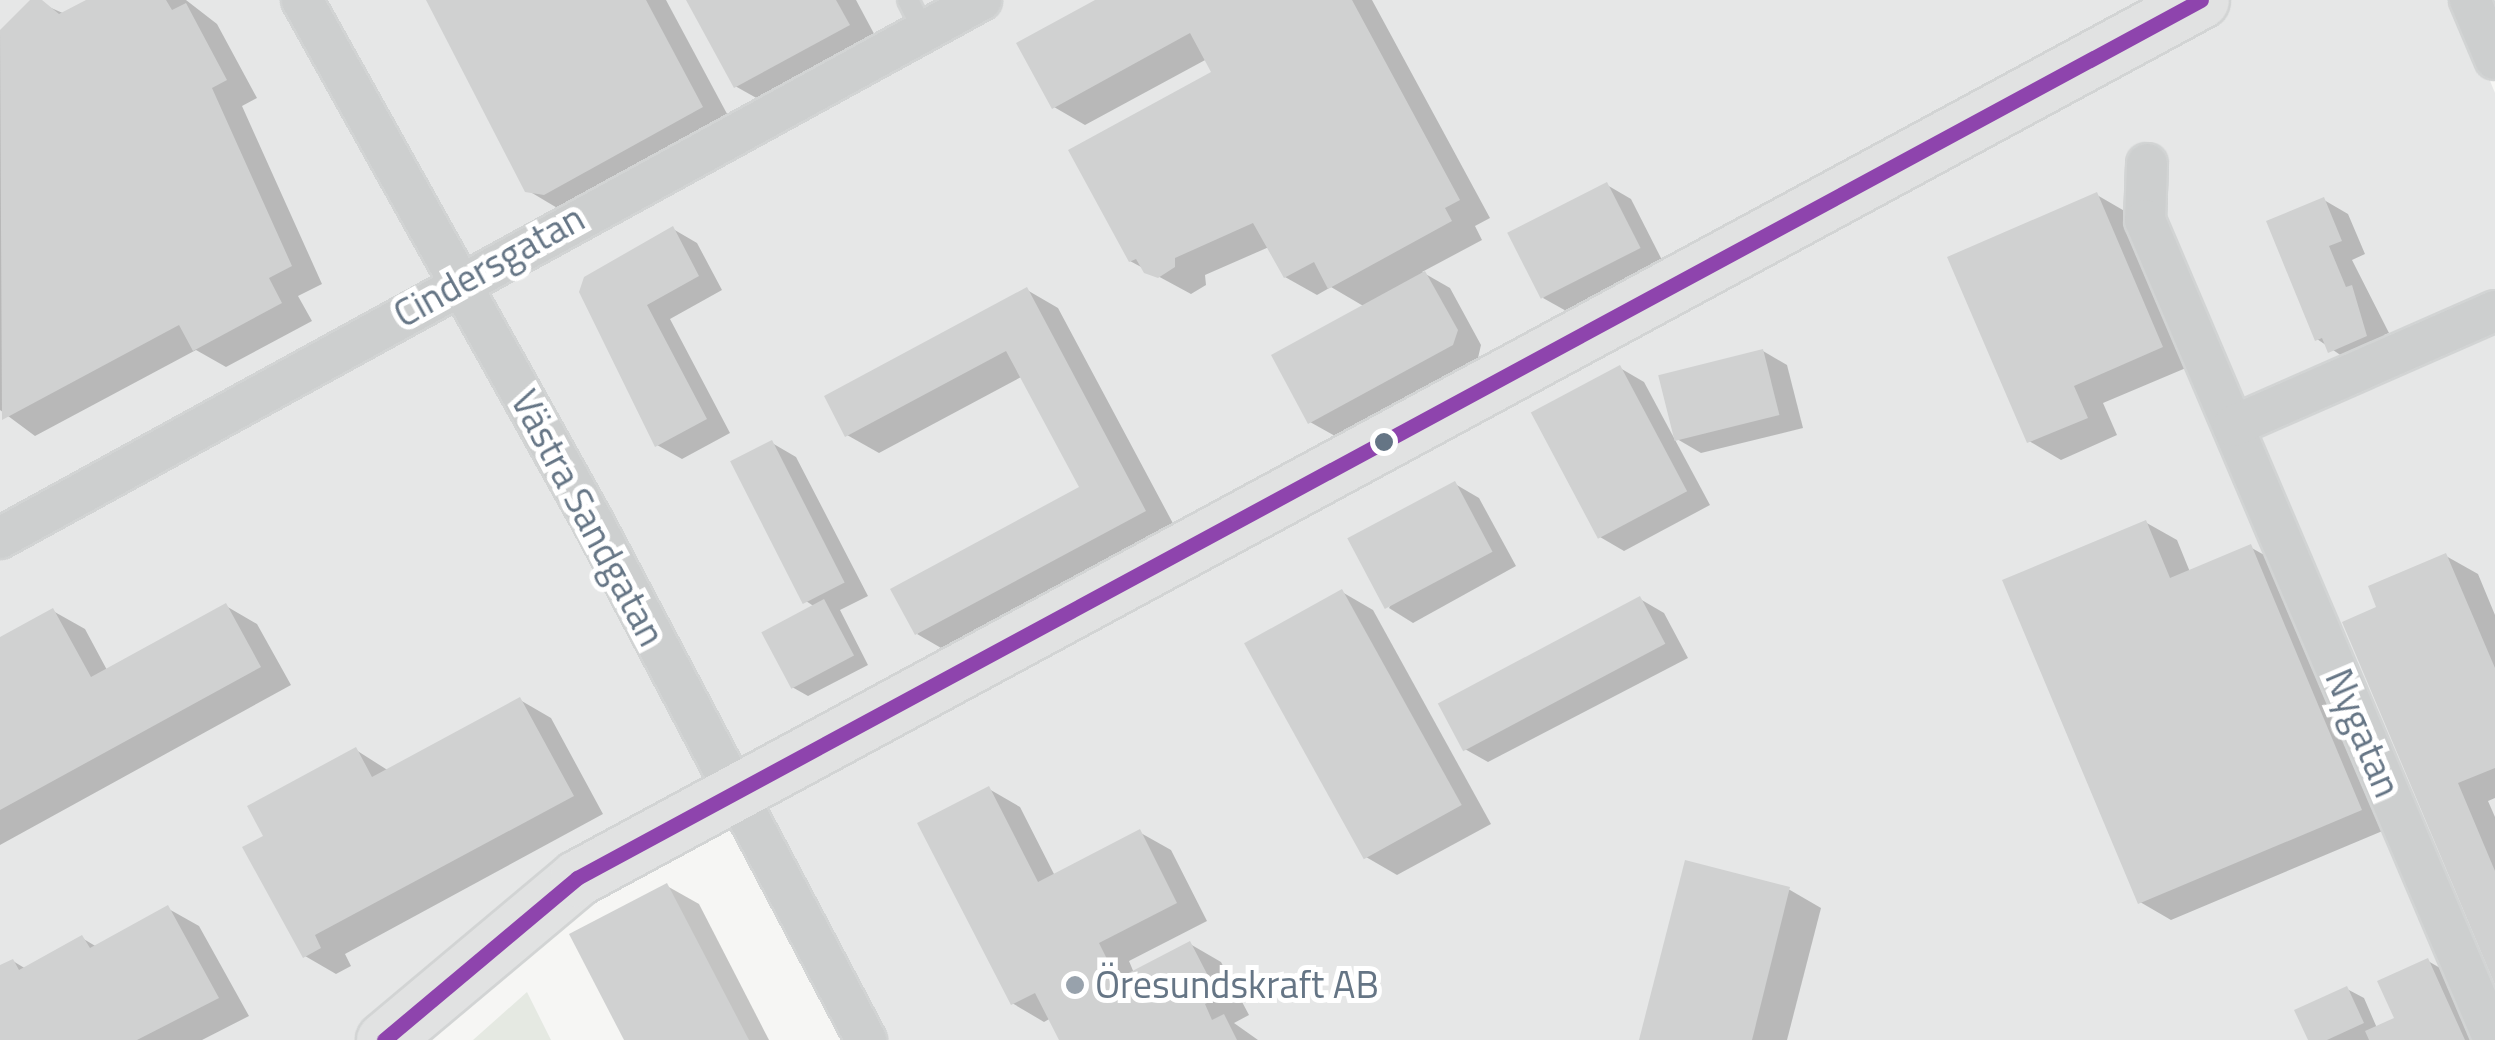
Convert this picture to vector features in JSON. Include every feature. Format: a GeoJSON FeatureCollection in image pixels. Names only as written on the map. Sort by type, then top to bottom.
{"type":"FeatureCollection","features":[{"type":"Feature","properties":{"kind":"street","name":"Västra Sandgatan"},"geometry":{"type":"LineString","coordinates":[[302,0],[461,280],[866,1040]]}},
{"type":"Feature","properties":{"kind":"street","name":"Cindersgatan"},"geometry":{"type":"LineString","coordinates":[[0,538],[461,280],[916,16],[981,0]]}},
{"type":"Feature","properties":{"kind":"street"},"geometry":{"type":"LineString","coordinates":[[384,1040],[577,878],[2201,0]]}},
{"type":"Feature","properties":{"kind":"street"},"geometry":{"type":"LineString","coordinates":[[2470,0],[2495,59]]}},
{"type":"Feature","properties":{"kind":"street","name":"Nygatan"},"geometry":{"type":"LineString","coordinates":[[2147,164],[2145,220],[2494,1040]]}},
{"type":"Feature","properties":{"kind":"street"},"geometry":{"type":"LineString","coordinates":[[2233,426],[2495,311]]}},
{"type":"Feature","properties":{"kind":"shaded area"},"geometry":{"type":"Polygon","coordinates":[[[0,0],[2457,0],[2495,93],[2495,1040],[877,1040],[738,780],[366,1040],[0,1040],[0,0]]]}},
{"type":"Feature","properties":{"kind":"shaded area"},"geometry":{"type":"Polygon","coordinates":[[[527,992],[551,1040],[473,1040],[527,992]]]}},
{"type":"Feature","properties":{"kind":"building"},"geometry":{"type":"Polygon","coordinates":[[[30,0],[42,0],[59,14],[86,0],[166,0],[172,10],[186,3],[227,80],[212,88],[292,266],[269,278],[282,303],[193,351],[179,325],[2,420],[0,30],[30,0]]]}},
{"type":"Feature","properties":{"kind":"building"},"geometry":{"type":"Polygon","coordinates":[[[426,0],[646,0],[703,107],[544,195],[525,192],[426,0]]]}},
{"type":"Feature","properties":{"kind":"building"},"geometry":{"type":"Polygon","coordinates":[[[686,0],[836,0],[850,25],[734,88],[686,0]]]}},
{"type":"Feature","properties":{"kind":"building"},"geometry":{"type":"Polygon","coordinates":[[[1095,0],[1352,0],[1460,200],[1445,208],[1452,221],[1328,289],[1314,262],[1284,278],[1253,223],[1175,258],[1175,267],[1158,278],[1144,273],[1136,259],[1129,262],[1068,150],[1211,72],[1190,33],[1052,109],[1016,43],[1095,0]]]}},
{"type":"Feature","properties":{"kind":"building"},"geometry":{"type":"Polygon","coordinates":[[[1607,182],[1641,248],[1541,299],[1507,233],[1607,182]]]}},
{"type":"Feature","properties":{"kind":"building"},"geometry":{"type":"Polygon","coordinates":[[[2097,192],[2163,347],[2074,386],[2088,418],[2027,443],[1947,257],[2097,192]]]}},
{"type":"Feature","properties":{"kind":"building"},"geometry":{"type":"Polygon","coordinates":[[[2324,197],[2342,241],[2329,246],[2346,287],[2352,285],[2367,336],[2328,353],[2322,338],[2315,341],[2266,221],[2324,197]]]}},
{"type":"Feature","properties":{"kind":"building"},"geometry":{"type":"Polygon","coordinates":[[[673,226],[699,276],[647,305],[707,419],[655,447],[579,292],[584,277],[673,226]]]}},
{"type":"Feature","properties":{"kind":"building"},"geometry":{"type":"Polygon","coordinates":[[[1425,271],[1458,330],[1453,345],[1308,424],[1271,355],[1425,271]]]}},
{"type":"Feature","properties":{"kind":"building"},"geometry":{"type":"Polygon","coordinates":[[[1027,287],[1146,511],[915,635],[890,589],[1079,487],[1006,351],[845,437],[824,396],[1027,287]]]}},
{"type":"Feature","properties":{"kind":"building"},"geometry":{"type":"Polygon","coordinates":[[[1763,349],[1779,415],[1675,441],[1658,375],[1763,349]]]}},
{"type":"Feature","properties":{"kind":"building"},"geometry":{"type":"Polygon","coordinates":[[[1620,365],[1687,491],[1598,539],[1531,412],[1620,365]]]}},
{"type":"Feature","properties":{"kind":"building"},"geometry":{"type":"Polygon","coordinates":[[[772,440],[845,583],[803,604],[730,461],[772,440]]]}},
{"type":"Feature","properties":{"kind":"building"},"geometry":{"type":"Polygon","coordinates":[[[1455,481],[1493,552],[1385,609],[1347,538],[1455,481]]]}},
{"type":"Feature","properties":{"kind":"building"},"geometry":{"type":"Polygon","coordinates":[[[2146,520],[2170,578],[2251,544],[2362,810],[2138,904],[2002,580],[2146,520]]]}},
{"type":"Feature","properties":{"kind":"building"},"geometry":{"type":"Polygon","coordinates":[[[2446,553],[2495,668],[2495,768],[2458,783],[2495,871],[2495,985],[2342,622],[2376,607],[2368,586],[2446,553]]]}},
{"type":"Feature","properties":{"kind":"building"},"geometry":{"type":"Polygon","coordinates":[[[1342,589],[1462,805],[1364,859],[1244,643],[1342,589]]]}},
{"type":"Feature","properties":{"kind":"building"},"geometry":{"type":"Polygon","coordinates":[[[1640,596],[1665,644],[1463,751],[1438,704],[1640,596]]]}},
{"type":"Feature","properties":{"kind":"building"},"geometry":{"type":"Polygon","coordinates":[[[824,599],[854,656],[791,689],[761,632],[824,599]]]}},
{"type":"Feature","properties":{"kind":"building"},"geometry":{"type":"Polygon","coordinates":[[[226,603],[261,667],[0,810],[0,637],[53,608],[91,677],[226,603]]]}},
{"type":"Feature","properties":{"kind":"building"},"geometry":{"type":"Polygon","coordinates":[[[520,697],[574,796],[315,935],[321,948],[303,958],[242,847],[263,836],[247,806],[356,747],[372,777],[520,697]]]}},
{"type":"Feature","properties":{"kind":"building"},"geometry":{"type":"Polygon","coordinates":[[[989,786],[1038,882],[1140,829],[1177,903],[1099,943],[1117,979],[1190,941],[1219,997],[1205,1004],[1212,1020],[1224,1014],[1237,1040],[1059,1040],[1035,993],[1011,1005],[917,823],[989,786]]]}},
{"type":"Feature","properties":{"kind":"building"},"geometry":{"type":"Polygon","coordinates":[[[1685,860],[1790,887],[1752,1040],[1639,1040],[1685,860]]]}},
{"type":"Feature","properties":{"kind":"building"},"geometry":{"type":"Polygon","coordinates":[[[667,883],[749,1040],[624,1040],[569,934],[667,883]]]}},
{"type":"Feature","properties":{"kind":"building"},"geometry":{"type":"Polygon","coordinates":[[[168,905],[219,998],[137,1040],[0,1040],[0,965],[13,959],[19,970],[82,935],[90,948],[168,905]]]}},
{"type":"Feature","properties":{"kind":"building"},"geometry":{"type":"Polygon","coordinates":[[[2428,958],[2465,1040],[2369,1040],[2365,1031],[2394,1018],[2377,981],[2428,958]]]}},
{"type":"Feature","properties":{"kind":"building"},"geometry":{"type":"Polygon","coordinates":[[[2347,986],[2364,1023],[2327,1040],[2308,1040],[2294,1010],[2347,986]]]}},
{"type":"Feature","properties":{"kind":"transit line"},"geometry":{"type":"LineString","coordinates":[[384,1040],[577,878],[2201,0]]}},
{"type":"Feature","properties":{"kind":"place","name":"Öresundskraft AB"},"geometry":{"type":"Point","coordinates":[1075,985]}}]}
